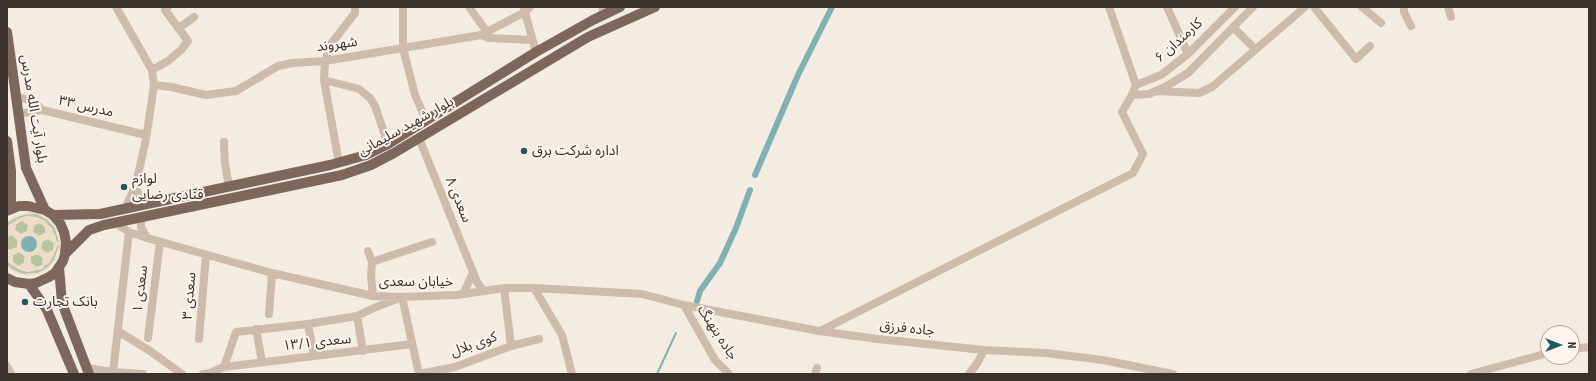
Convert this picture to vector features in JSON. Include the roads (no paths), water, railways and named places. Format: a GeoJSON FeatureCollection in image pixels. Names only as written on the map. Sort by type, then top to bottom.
{"type":"FeatureCollection","features":[{"type":"Feature","properties":{"kind":"main road","name":"بلوار شهید سلیمانی"},"geometry":{"type":"LineString","coordinates":[[8,209],[28,206],[49,213],[85,215],[100,214],[339,163],[366,155],[388,144],[602,11],[620,7]]}},
{"type":"Feature","properties":{"kind":"main road","name":"بلوار شهید سلیمانی"},"geometry":{"type":"LineString","coordinates":[[65,254],[89,230],[114,222],[351,172],[379,161],[588,37],[655,7]]}},
{"type":"Feature","properties":{"kind":"main road","name":"بلوار آیت الله مدرس"},"geometry":{"type":"LineString","coordinates":[[7,32],[26,168],[49,213],[60,223],[66,242],[65,254]]}},
{"type":"Feature","properties":{"kind":"main road"},"geometry":{"type":"LineString","coordinates":[[458,100],[465,110]]}},
{"type":"Feature","properties":{"kind":"main road"},"geometry":{"type":"LineString","coordinates":[[7,141],[11,171],[8,209]]}},
{"type":"Feature","properties":{"kind":"main road"},"geometry":{"type":"LineString","coordinates":[[11,171],[17,172],[26,168]]}},
{"type":"Feature","properties":{"kind":"main road"},"geometry":{"type":"LineString","coordinates":[[85,215],[82,218],[83,222],[89,230]]}},
{"type":"Feature","properties":{"kind":"main road"},"geometry":{"type":"LineString","coordinates":[[7,278],[15,282],[29,284],[36,283],[49,277],[59,267],[65,254]]}},
{"type":"Feature","properties":{"kind":"main road"},"geometry":{"type":"LineString","coordinates":[[59,267],[62,303],[88,371]]}},
{"type":"Feature","properties":{"kind":"main road"},"geometry":{"type":"LineString","coordinates":[[29,284],[47,310],[74,374]]}},
{"type":"Feature","properties":{"kind":"main road"},"geometry":{"type":"LineString","coordinates":[[60,339],[65,333],[73,334]]}},
{"type":"Feature","properties":{"kind":"street"},"geometry":{"type":"LineString","coordinates":[[116,7],[152,70],[154,85],[146,137],[135,187],[125,209]]}},
{"type":"Feature","properties":{"kind":"street"},"geometry":{"type":"LineString","coordinates":[[152,70],[168,61],[181,50],[188,41],[165,10],[168,7]]}},
{"type":"Feature","properties":{"kind":"street"},"geometry":{"type":"LineString","coordinates":[[339,163],[324,80],[325,61],[331,44],[355,13],[355,7]]}},
{"type":"Feature","properties":{"kind":"street"},"geometry":{"type":"LineString","coordinates":[[404,7],[402,48],[415,95],[426,120]]}},
{"type":"Feature","properties":{"kind":"street"},"geometry":{"type":"LineString","coordinates":[[469,7],[484,33],[489,38],[532,40]]}},
{"type":"Feature","properties":{"kind":"street"},"geometry":{"type":"LineString","coordinates":[[819,331],[1132,173],[1143,154],[1122,112],[1136,85],[1109,7]]}},
{"type":"Feature","properties":{"kind":"street"},"geometry":{"type":"LineString","coordinates":[[1167,7],[1188,54]]}},
{"type":"Feature","properties":{"kind":"street","name":"کارمندان ۶"},"geometry":{"type":"LineString","coordinates":[[1136,85],[1161,75],[1188,54],[1226,10],[1234,7]]}},
{"type":"Feature","properties":{"kind":"street"},"geometry":{"type":"LineString","coordinates":[[1132,95],[1149,94],[1165,87],[1188,73],[1253,7]]}},
{"type":"Feature","properties":{"kind":"street"},"geometry":{"type":"LineString","coordinates":[[1155,91],[1199,93],[1212,87],[1305,7]]}},
{"type":"Feature","properties":{"kind":"street"},"geometry":{"type":"LineString","coordinates":[[1314,7],[1356,59],[1370,46]]}},
{"type":"Feature","properties":{"kind":"street"},"geometry":{"type":"LineString","coordinates":[[1362,7],[1381,23]]}},
{"type":"Feature","properties":{"kind":"street"},"geometry":{"type":"LineString","coordinates":[[1404,7],[1404,12],[1411,26]]}},
{"type":"Feature","properties":{"kind":"street"},"geometry":{"type":"LineString","coordinates":[[1448,7],[1451,17]]}},
{"type":"Feature","properties":{"kind":"street"},"geometry":{"type":"LineString","coordinates":[[526,9],[536,52]]}},
{"type":"Feature","properties":{"kind":"street","name":"شهروند"},"geometry":{"type":"LineString","coordinates":[[154,85],[171,87],[206,95],[236,92],[278,66],[292,63],[325,61],[484,33],[526,9]]}},
{"type":"Feature","properties":{"kind":"street"},"geometry":{"type":"LineString","coordinates":[[179,28],[194,17]]}},
{"type":"Feature","properties":{"kind":"street"},"geometry":{"type":"LineString","coordinates":[[1233,28],[1256,49]]}},
{"type":"Feature","properties":{"kind":"street"},"geometry":{"type":"LineString","coordinates":[[324,80],[359,89],[370,98],[375,106],[388,144]]}},
{"type":"Feature","properties":{"kind":"street"},"geometry":{"type":"LineString","coordinates":[[16,96],[36,103],[42,110]]}},
{"type":"Feature","properties":{"kind":"street","name":"مدرس ۳۳"},"geometry":{"type":"LineString","coordinates":[[19,114],[42,110],[146,137]]}},
{"type":"Feature","properties":{"kind":"street","name":"سعدی ۸"},"geometry":{"type":"LineString","coordinates":[[419,138],[473,273],[483,291]]}},
{"type":"Feature","properties":{"kind":"street"},"geometry":{"type":"LineString","coordinates":[[224,142],[225,164],[229,187]]}},
{"type":"Feature","properties":{"kind":"street"},"geometry":{"type":"LineString","coordinates":[[135,187],[144,205]]}},
{"type":"Feature","properties":{"kind":"street"},"geometry":{"type":"LineString","coordinates":[[141,217],[141,227],[148,238]]}},
{"type":"Feature","properties":{"kind":"street","name":"خیابان سعدی"},"geometry":{"type":"LineString","coordinates":[[114,222],[129,232],[160,242],[272,273],[373,296],[402,297],[463,294],[504,288],[534,288],[642,294]]}},
{"type":"Feature","properties":{"kind":"street"},"geometry":{"type":"LineString","coordinates":[[113,372],[129,232]]}},
{"type":"Feature","properties":{"kind":"street","name":"سعدی ۱"},"geometry":{"type":"LineString","coordinates":[[148,338],[160,242]]}},
{"type":"Feature","properties":{"kind":"street"},"geometry":{"type":"LineString","coordinates":[[372,262],[432,242]]}},
{"type":"Feature","properties":{"kind":"street"},"geometry":{"type":"LineString","coordinates":[[368,251],[372,262],[371,276],[373,296]]}},
{"type":"Feature","properties":{"kind":"street","name":"سعدی ۳"},"geometry":{"type":"LineString","coordinates":[[199,339],[206,255]]}},
{"type":"Feature","properties":{"kind":"street"},"geometry":{"type":"LineString","coordinates":[[269,314],[272,273]]}},
{"type":"Feature","properties":{"kind":"street"},"geometry":{"type":"LineString","coordinates":[[463,294],[473,273]]}},
{"type":"Feature","properties":{"kind":"street"},"geometry":{"type":"LineString","coordinates":[[504,288],[510,346]]}},
{"type":"Feature","properties":{"kind":"street"},"geometry":{"type":"LineString","coordinates":[[534,288],[562,335],[572,374]]}},
{"type":"Feature","properties":{"kind":"street","name":"جاده فرزق"},"geometry":{"type":"LineString","coordinates":[[642,294],[684,305],[819,331],[984,350],[1046,354],[1103,360],[1172,374]]}},
{"type":"Feature","properties":{"kind":"street"},"geometry":{"type":"LineString","coordinates":[[224,367],[236,332],[308,324],[357,316],[402,297],[419,374]]}},
{"type":"Feature","properties":{"kind":"street","name":"جاده بنهنگ"},"geometry":{"type":"LineString","coordinates":[[684,305],[716,360],[729,374]]}},
{"type":"Feature","properties":{"kind":"street"},"geometry":{"type":"LineString","coordinates":[[357,316],[363,351]]}},
{"type":"Feature","properties":{"kind":"street"},"geometry":{"type":"LineString","coordinates":[[308,324],[314,356]]}},
{"type":"Feature","properties":{"kind":"street"},"geometry":{"type":"LineString","coordinates":[[256,329],[262,362]]}},
{"type":"Feature","properties":{"kind":"street"},"geometry":{"type":"LineString","coordinates":[[118,331],[150,351],[182,374]]}},
{"type":"Feature","properties":{"kind":"street","name":"کوی بلال"},"geometry":{"type":"LineString","coordinates":[[419,374],[455,367],[510,346],[539,339]]}},
{"type":"Feature","properties":{"kind":"street","name":"سعدی ۱۳/۱"},"geometry":{"type":"LineString","coordinates":[[208,374],[224,367],[412,344]]}},
{"type":"Feature","properties":{"kind":"street"},"geometry":{"type":"LineString","coordinates":[[969,374],[984,350]]}},
{"type":"Feature","properties":{"kind":"street"},"geometry":{"type":"LineString","coordinates":[[1471,374],[1540,355]]}},
{"type":"Feature","properties":{"kind":"street"},"geometry":{"type":"LineString","coordinates":[[7,366],[11,374]]}},
{"type":"Feature","properties":{"kind":"street"},"geometry":{"type":"LineString","coordinates":[[88,371],[143,374]]}},
{"type":"Feature","properties":{"kind":"water"},"geometry":{"type":"Polygon","coordinates":[[[26,236],[32,236],[37,241],[35,250],[32,252],[26,252],[21,247],[21,241],[26,236]]]}},
{"type":"Feature","properties":{"kind":"waterway"},"geometry":{"type":"LineString","coordinates":[[755,175],[798,75],[832,7]]}},
{"type":"Feature","properties":{"kind":"waterway"},"geometry":{"type":"LineString","coordinates":[[697,301],[700,291],[720,263],[736,228],[750,190]]}},
{"type":"Feature","properties":{"kind":"waterway"},"geometry":{"type":"LineString","coordinates":[[657,374],[676,333]]}},
{"type":"Feature","properties":{"kind":"place","name":"اداره شرکت برق"},"geometry":{"type":"Point","coordinates":[524,151]}},
{"type":"Feature","properties":{"kind":"place","name":"لوازم قنادی رضایی"},"geometry":{"type":"Point","coordinates":[124,187]}},
{"type":"Feature","properties":{"kind":"place","name":"بانک تجارت"},"geometry":{"type":"Point","coordinates":[25,302]}}]}
